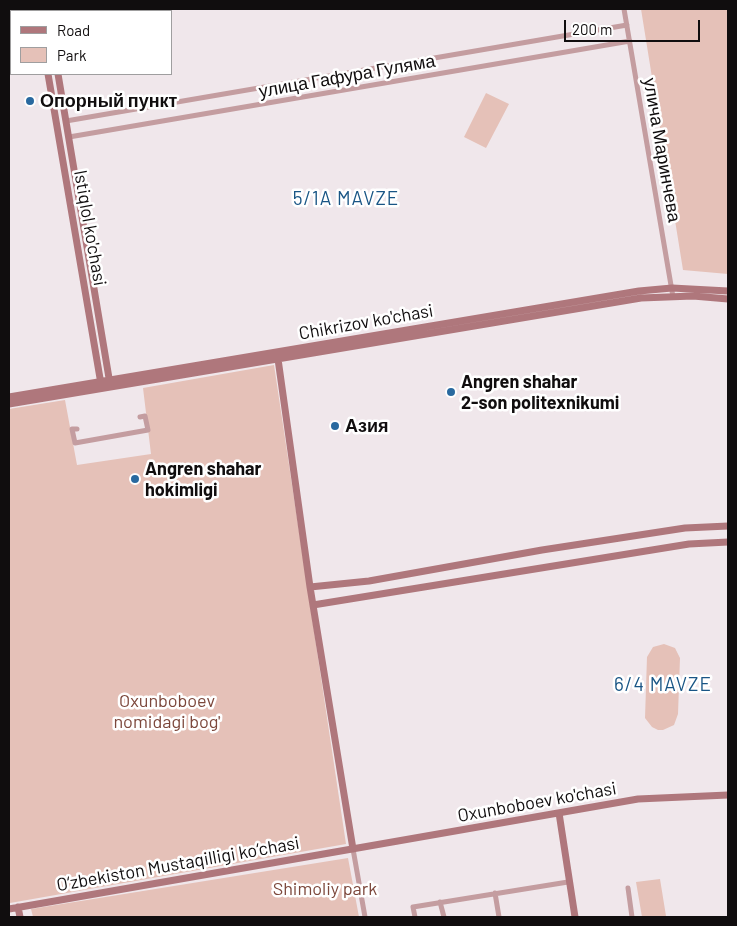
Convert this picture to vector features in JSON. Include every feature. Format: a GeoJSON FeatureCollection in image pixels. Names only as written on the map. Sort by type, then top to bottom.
{"type":"FeatureCollection","features":[{"type":"Feature","properties":{"kind":"main road","name":"Istiqlol ko'chasi"},"geometry":{"type":"LineString","coordinates":[[48,75],[102,385]]}},
{"type":"Feature","properties":{"kind":"main road","name":"Istiqlol ko'chasi"},"geometry":{"type":"LineString","coordinates":[[58,75],[110,383]]}},
{"type":"Feature","properties":{"kind":"main road"},"geometry":{"type":"LineString","coordinates":[[52,95],[61,94]]}},
{"type":"Feature","properties":{"kind":"main road","name":"Chikrizov ko'chasi"},"geometry":{"type":"LineString","coordinates":[[9,404],[110,383],[639,290],[672,288],[728,291]]}},
{"type":"Feature","properties":{"kind":"main road","name":"Chikrizov ko'chasi"},"geometry":{"type":"LineString","coordinates":[[134,379],[278,359],[641,298],[673,296],[728,299]]}},
{"type":"Feature","properties":{"kind":"main road"},"geometry":{"type":"LineString","coordinates":[[278,359],[310,587],[353,849]]}},
{"type":"Feature","properties":{"kind":"main road","name":"Chikrizov ko'chasi"},"geometry":{"type":"LineString","coordinates":[[9,397],[102,385]]}},
{"type":"Feature","properties":{"kind":"main road"},"geometry":{"type":"LineString","coordinates":[[310,587],[369,580],[542,550],[685,528],[728,526]]}},
{"type":"Feature","properties":{"kind":"main road"},"geometry":{"type":"LineString","coordinates":[[313,605],[689,544],[728,542]]}},
{"type":"Feature","properties":{"kind":"main road","name":"Oxunboboev ko'chasi"},"geometry":{"type":"LineString","coordinates":[[353,849],[638,799],[728,795]]}},
{"type":"Feature","properties":{"kind":"main road"},"geometry":{"type":"LineString","coordinates":[[559,813],[568,882],[575,917]]}},
{"type":"Feature","properties":{"kind":"main road","name":"O‘zbekiston Mustaqilligi ko‘chasi"},"geometry":{"type":"LineString","coordinates":[[9,908],[353,849]]}},
{"type":"Feature","properties":{"kind":"main road"},"geometry":{"type":"LineString","coordinates":[[18,907],[20,917]]}},
{"type":"Feature","properties":{"kind":"street","name":"улича Маринчева"},"geometry":{"type":"LineString","coordinates":[[624,9],[673,296]]}},
{"type":"Feature","properties":{"kind":"street"},"geometry":{"type":"LineString","coordinates":[[66,121],[627,25]]}},
{"type":"Feature","properties":{"kind":"street","name":"улица Гафура Гуляма"},"geometry":{"type":"LineString","coordinates":[[69,137],[630,41]]}},
{"type":"Feature","properties":{"kind":"street"},"geometry":{"type":"LineString","coordinates":[[77,428],[72,429],[75,443],[148,430],[146,416],[140,417]]}},
{"type":"Feature","properties":{"kind":"street"},"geometry":{"type":"LineString","coordinates":[[353,849],[365,917]]}},
{"type":"Feature","properties":{"kind":"street"},"geometry":{"type":"LineString","coordinates":[[415,917],[413,907],[568,882]]}},
{"type":"Feature","properties":{"kind":"street"},"geometry":{"type":"LineString","coordinates":[[628,888],[632,917]]}},
{"type":"Feature","properties":{"kind":"street"},"geometry":{"type":"LineString","coordinates":[[495,893],[499,917]]}},
{"type":"Feature","properties":{"kind":"street"},"geometry":{"type":"LineString","coordinates":[[440,902],[444,917]]}},
{"type":"Feature","properties":{"kind":"green space"},"geometry":{"type":"Polygon","coordinates":[[[641,9],[728,9],[728,274],[683,270],[641,9]]]}},
{"type":"Feature","properties":{"kind":"green space"},"geometry":{"type":"Polygon","coordinates":[[[486,93],[509,104],[486,148],[464,137],[486,93]]]}},
{"type":"Feature","properties":{"kind":"green space","name":"Oxunboboev nomidagi bog'"},"geometry":{"type":"Polygon","coordinates":[[[274,365],[346,844],[10,903],[9,409],[65,400],[77,465],[151,454],[143,388],[274,365]]]}},
{"type":"Feature","properties":{"kind":"green space"},"geometry":{"type":"Polygon","coordinates":[[[664,644],[675,648],[680,658],[678,714],[674,725],[658,730],[652,727],[645,718],[647,657],[653,647],[664,644]]]}},
{"type":"Feature","properties":{"kind":"green space","name":"Shimoliy park"},"geometry":{"type":"Polygon","coordinates":[[[348,858],[359,917],[33,917],[31,909],[348,858]]]}},
{"type":"Feature","properties":{"kind":"green space"},"geometry":{"type":"Polygon","coordinates":[[[660,879],[666,916],[642,917],[636,882],[660,879]]]}},
{"type":"Feature","properties":{"kind":"place","name":"Опорный пункт"},"geometry":{"type":"Point","coordinates":[30,101]}},
{"type":"Feature","properties":{"kind":"place","name":"Angren shahar 2-son politexnikumi"},"geometry":{"type":"Point","coordinates":[451,392]}},
{"type":"Feature","properties":{"kind":"place","name":"Азия"},"geometry":{"type":"Point","coordinates":[335,426]}},
{"type":"Feature","properties":{"kind":"place","name":"Angren shahar hokimligi"},"geometry":{"type":"Point","coordinates":[135,479]}},
{"type":"Feature","properties":{"kind":"district","name":"5/1A MAVZE"},"geometry":{"type":"Point","coordinates":[346,199]}},
{"type":"Feature","properties":{"kind":"district","name":"6/4 MAVZE"},"geometry":{"type":"Point","coordinates":[663,685]}}]}
